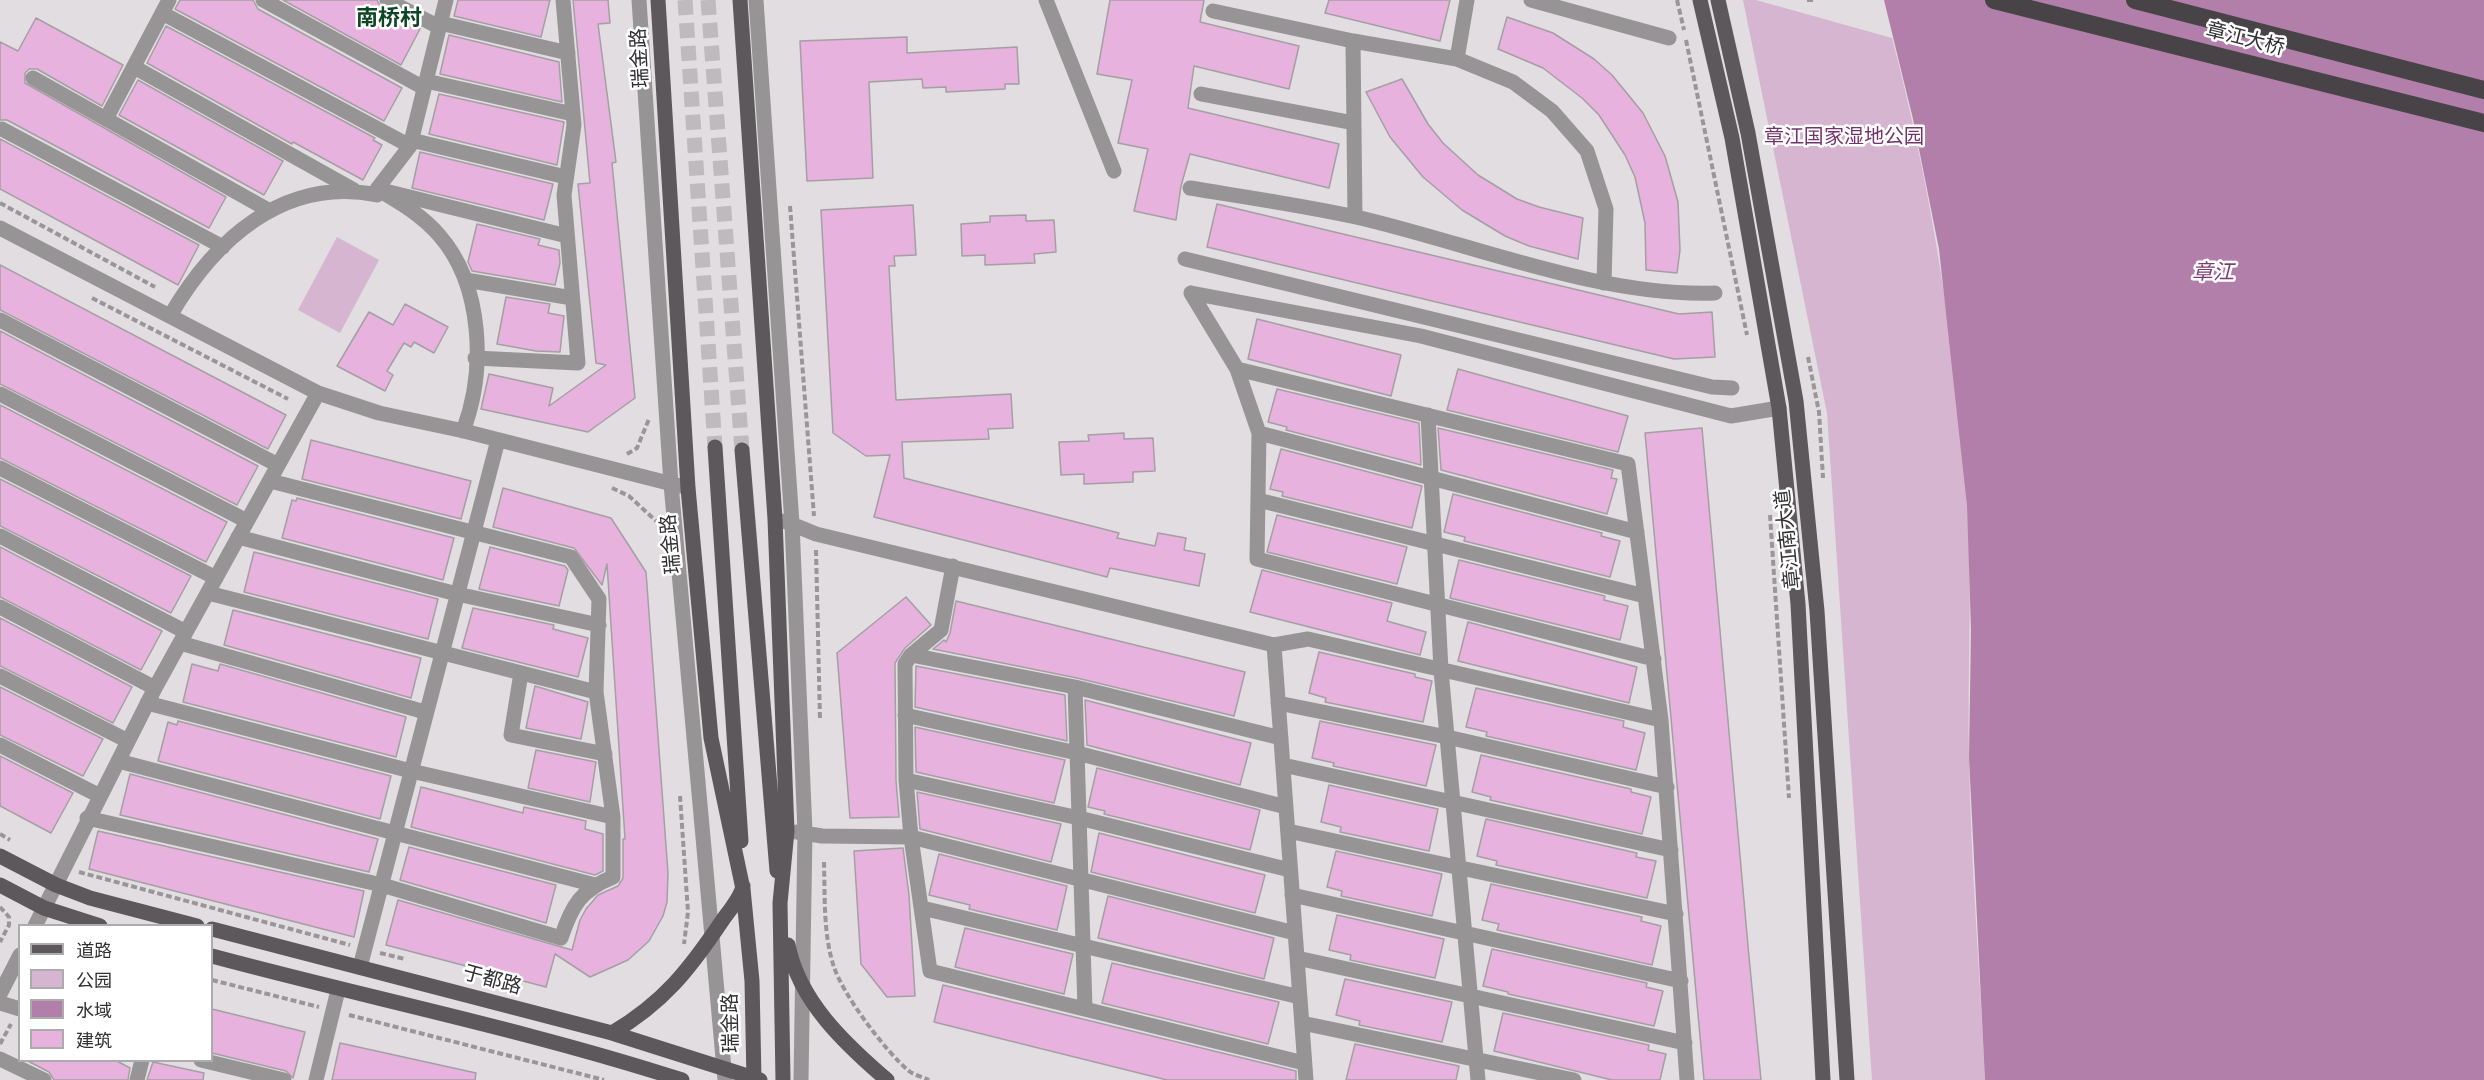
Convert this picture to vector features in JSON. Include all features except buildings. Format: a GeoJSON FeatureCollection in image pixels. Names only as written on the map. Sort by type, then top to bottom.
{"type":"FeatureCollection","features":[{"type":"Feature","properties":{"kind":"highway","name":"章江大桥"},"geometry":{"type":"LineString","coordinates":[[1994,0],[2484,123]]}},
{"type":"Feature","properties":{"kind":"highway","name":"章江大桥"},"geometry":{"type":"LineString","coordinates":[[2135,0],[2484,90]]}},
{"type":"Feature","properties":{"kind":"main road","name":"瑞金路"},"geometry":{"type":"LineString","coordinates":[[658,0],[688,488],[711,738],[743,888],[752,981],[756,1079]]}},
{"type":"Feature","properties":{"kind":"main road"},"geometry":{"type":"LineString","coordinates":[[740,0],[775,519],[787,831],[780,903],[792,962],[802,981],[833,1030],[887,1080]]}},
{"type":"Feature","properties":{"kind":"main road","name":"章江南大道"},"geometry":{"type":"LineString","coordinates":[[1700,0],[1732,138],[1779,408],[1798,604],[1823,1080]]}},
{"type":"Feature","properties":{"kind":"main road","name":"章江南大道"},"geometry":{"type":"LineString","coordinates":[[1718,0],[1748,133],[1796,401],[1817,611],[1847,1080]]}},
{"type":"Feature","properties":{"kind":"main road"},"geometry":{"type":"LineString","coordinates":[[612,1033],[636,1020],[664,997],[690,967],[743,888],[715,447]]}},
{"type":"Feature","properties":{"kind":"main road"},"geometry":{"type":"LineString","coordinates":[[742,450],[780,903],[783,1080]]}},
{"type":"Feature","properties":{"kind":"main road"},"geometry":{"type":"LineString","coordinates":[[0,856],[56,885],[90,898],[189,924]]}},
{"type":"Feature","properties":{"kind":"main road"},"geometry":{"type":"LineString","coordinates":[[0,885],[44,908],[94,924]]}},
{"type":"Feature","properties":{"kind":"main road","name":"于都路"},"geometry":{"type":"LineString","coordinates":[[213,929],[612,1033],[725,1074],[756,1079]]}},
{"type":"Feature","properties":{"kind":"main road"},"geometry":{"type":"LineString","coordinates":[[213,956],[338,990],[606,1056],[682,1080]]}},
{"type":"Feature","properties":{"kind":"main road"},"geometry":{"type":"LineString","coordinates":[[606,1056],[643,1080]]}},
{"type":"Feature","properties":{"kind":"street"},"geometry":{"type":"LineString","coordinates":[[263,0],[425,85],[573,114]]}},
{"type":"Feature","properties":{"kind":"street"},"geometry":{"type":"LineString","coordinates":[[387,0],[440,25],[568,53]]}},
{"type":"Feature","properties":{"kind":"street"},"geometry":{"type":"LineString","coordinates":[[170,316],[199,273],[223,247],[270,211],[297,197],[317,192],[357,191],[377,195],[377,189],[410,143],[446,0]]}},
{"type":"Feature","properties":{"kind":"street"},"geometry":{"type":"LineString","coordinates":[[475,358],[578,363],[564,195],[574,125],[563,0]]}},
{"type":"Feature","properties":{"kind":"street"},"geometry":{"type":"LineString","coordinates":[[639,0],[672,484],[725,1074]]}},
{"type":"Feature","properties":{"kind":"street"},"geometry":{"type":"LineString","coordinates":[[756,0],[792,523],[804,832],[801,1080]]}},
{"type":"Feature","properties":{"kind":"street"},"geometry":{"type":"LineString","coordinates":[[1046,0],[1113,171]]}},
{"type":"Feature","properties":{"kind":"street"},"geometry":{"type":"LineString","coordinates":[[1457,59],[1467,0]]}},
{"type":"Feature","properties":{"kind":"street"},"geometry":{"type":"LineString","coordinates":[[1531,0],[1669,38]]}},
{"type":"Feature","properties":{"kind":"street"},"geometry":{"type":"LineString","coordinates":[[106,119],[166,7],[410,143],[566,177]]}},
{"type":"Feature","properties":{"kind":"street"},"geometry":{"type":"LineString","coordinates":[[1213,10],[1353,41],[1457,59],[1513,82],[1552,111],[1587,151],[1605,209],[1607,240],[1604,283]]}},
{"type":"Feature","properties":{"kind":"street"},"geometry":{"type":"LineString","coordinates":[[1353,41],[1355,217]]}},
{"type":"Feature","properties":{"kind":"street"},"geometry":{"type":"LineString","coordinates":[[134,67],[357,191]]}},
{"type":"Feature","properties":{"kind":"street"},"geometry":{"type":"LineString","coordinates":[[33,78],[270,211]]}},
{"type":"Feature","properties":{"kind":"street"},"geometry":{"type":"LineString","coordinates":[[1200,94],[1354,123]]}},
{"type":"Feature","properties":{"kind":"street"},"geometry":{"type":"LineString","coordinates":[[2,129],[223,247]]}},
{"type":"Feature","properties":{"kind":"street"},"geometry":{"type":"LineString","coordinates":[[1190,188],[1355,217],[1604,283],[1696,294],[1715,293]]}},
{"type":"Feature","properties":{"kind":"street"},"geometry":{"type":"LineString","coordinates":[[377,189],[567,236]]}},
{"type":"Feature","properties":{"kind":"street"},"geometry":{"type":"LineString","coordinates":[[377,189],[412,211],[439,234],[459,263],[466,280],[474,320],[475,358],[473,391],[463,431]]}},
{"type":"Feature","properties":{"kind":"street"},"geometry":{"type":"LineString","coordinates":[[0,228],[318,393],[379,413],[463,431],[688,488]]}},
{"type":"Feature","properties":{"kind":"street"},"geometry":{"type":"LineString","coordinates":[[1185,259],[1712,387],[1732,387]]}},
{"type":"Feature","properties":{"kind":"street"},"geometry":{"type":"LineString","coordinates":[[466,280],[572,298]]}},
{"type":"Feature","properties":{"kind":"street"},"geometry":{"type":"LineString","coordinates":[[1653,659],[1257,559],[1259,433],[1237,369],[1191,293],[1421,336],[1731,416],[1779,408]]}},
{"type":"Feature","properties":{"kind":"street"},"geometry":{"type":"LineString","coordinates":[[0,320],[278,465]]}},
{"type":"Feature","properties":{"kind":"street"},"geometry":{"type":"LineString","coordinates":[[1237,369],[1628,464],[1662,720],[1687,1080]]}},
{"type":"Feature","properties":{"kind":"street"},"geometry":{"type":"LineString","coordinates":[[36,924],[87,818],[155,688],[318,393]]}},
{"type":"Feature","properties":{"kind":"street"},"geometry":{"type":"LineString","coordinates":[[0,394],[247,521]]}},
{"type":"Feature","properties":{"kind":"street"},"geometry":{"type":"LineString","coordinates":[[1428,415],[1442,670],[1478,1080]]}},
{"type":"Feature","properties":{"kind":"street"},"geometry":{"type":"LineString","coordinates":[[1259,433],[1637,532]]}},
{"type":"Feature","properties":{"kind":"street"},"geometry":{"type":"LineString","coordinates":[[360,967],[498,440]]}},
{"type":"Feature","properties":{"kind":"street"},"geometry":{"type":"LineString","coordinates":[[0,468],[216,578]]}},
{"type":"Feature","properties":{"kind":"street"},"geometry":{"type":"LineString","coordinates":[[87,818],[382,885],[561,938],[569,913],[577,900],[595,885],[613,877],[613,817],[596,692],[599,599],[571,557],[270,481]]}},
{"type":"Feature","properties":{"kind":"street"},"geometry":{"type":"LineString","coordinates":[[1258,500],[1645,596]]}},
{"type":"Feature","properties":{"kind":"street"},"geometry":{"type":"LineString","coordinates":[[775,519],[792,523],[816,534],[1274,645],[1308,639],[1662,720]]}},
{"type":"Feature","properties":{"kind":"street"},"geometry":{"type":"LineString","coordinates":[[0,536],[183,638],[425,712]]}},
{"type":"Feature","properties":{"kind":"street"},"geometry":{"type":"LineString","coordinates":[[238,537],[457,594],[599,626]]}},
{"type":"Feature","properties":{"kind":"street"},"geometry":{"type":"LineString","coordinates":[[953,566],[940,630],[904,664],[906,780],[911,837],[930,971],[1304,1063]]}},
{"type":"Feature","properties":{"kind":"street"},"geometry":{"type":"LineString","coordinates":[[208,593],[596,692]]}},
{"type":"Feature","properties":{"kind":"street"},"geometry":{"type":"LineString","coordinates":[[0,607],[155,688]]}},
{"type":"Feature","properties":{"kind":"street"},"geometry":{"type":"LineString","coordinates":[[1274,645],[1306,1080]]}},
{"type":"Feature","properties":{"kind":"street"},"geometry":{"type":"LineString","coordinates":[[911,655],[1075,687],[1281,738]]}},
{"type":"Feature","properties":{"kind":"street"},"geometry":{"type":"LineString","coordinates":[[521,673],[511,735],[605,754]]}},
{"type":"Feature","properties":{"kind":"street"},"geometry":{"type":"LineString","coordinates":[[0,675],[128,741]]}},
{"type":"Feature","properties":{"kind":"street"},"geometry":{"type":"LineString","coordinates":[[1075,687],[1085,1008]]}},
{"type":"Feature","properties":{"kind":"street"},"geometry":{"type":"LineString","coordinates":[[1278,703],[1448,737],[1667,787]]}},
{"type":"Feature","properties":{"kind":"street"},"geometry":{"type":"LineString","coordinates":[[147,704],[411,771],[613,817]]}},
{"type":"Feature","properties":{"kind":"street"},"geometry":{"type":"LineString","coordinates":[[905,716],[1077,753],[1286,807]]}},
{"type":"Feature","properties":{"kind":"street"},"geometry":{"type":"LineString","coordinates":[[0,745],[100,796]]}},
{"type":"Feature","properties":{"kind":"street"},"geometry":{"type":"LineString","coordinates":[[118,761],[595,885]]}},
{"type":"Feature","properties":{"kind":"street"},"geometry":{"type":"LineString","coordinates":[[1283,765],[1671,850]]}},
{"type":"Feature","properties":{"kind":"street"},"geometry":{"type":"LineString","coordinates":[[906,780],[1079,818],[1290,870]]}},
{"type":"Feature","properties":{"kind":"street"},"geometry":{"type":"LineString","coordinates":[[787,831],[822,836],[911,837],[1295,933]]}},
{"type":"Feature","properties":{"kind":"street"},"geometry":{"type":"LineString","coordinates":[[1287,831],[1676,914]]}},
{"type":"Feature","properties":{"kind":"street"},"geometry":{"type":"LineString","coordinates":[[1292,895],[1465,931],[1681,981]]}},
{"type":"Feature","properties":{"kind":"street"},"geometry":{"type":"LineString","coordinates":[[922,908],[1300,997]]}},
{"type":"Feature","properties":{"kind":"street"},"geometry":{"type":"LineString","coordinates":[[2,985],[18,958]]}},
{"type":"Feature","properties":{"kind":"street"},"geometry":{"type":"LineString","coordinates":[[1297,958],[1470,994],[1685,1043]]}},
{"type":"Feature","properties":{"kind":"street"},"geometry":{"type":"LineString","coordinates":[[316,1080],[331,1010],[338,990]]}},
{"type":"Feature","properties":{"kind":"street"},"geometry":{"type":"LineString","coordinates":[[0,1003],[18,1009]]}},
{"type":"Feature","properties":{"kind":"street"},"geometry":{"type":"LineString","coordinates":[[1302,1023],[1574,1080]]}},
{"type":"Feature","properties":{"kind":"street"},"geometry":{"type":"LineString","coordinates":[[0,1059],[44,1080]]}},
{"type":"Feature","properties":{"kind":"street"},"geometry":{"type":"LineString","coordinates":[[137,1080],[142,1062]]}},
{"type":"Feature","properties":{"kind":"street"},"geometry":{"type":"LineString","coordinates":[[209,1062],[284,1080]]}},
{"type":"Feature","properties":{"kind":"path"},"geometry":{"type":"LineString","coordinates":[[1677,0],[1747,338]]}},
{"type":"Feature","properties":{"kind":"path"},"geometry":{"type":"LineString","coordinates":[[1807,0],[1813,0]]}},
{"type":"Feature","properties":{"kind":"path"},"geometry":{"type":"LineString","coordinates":[[0,203],[180,300]]}},
{"type":"Feature","properties":{"kind":"path"},"geometry":{"type":"LineString","coordinates":[[619,455],[630,453],[637,448],[651,411]]}},
{"type":"Feature","properties":{"kind":"path"},"geometry":{"type":"LineString","coordinates":[[1770,508],[1789,806]]}},
{"type":"Feature","properties":{"kind":"path"},"geometry":{"type":"LineString","coordinates":[[0,907],[9,917],[9,926],[0,942]]}},
{"type":"Feature","properties":{"kind":"path"},"geometry":{"type":"LineString","coordinates":[[827,923],[834,967],[871,1028],[910,1072],[930,1080]]}},
{"type":"Feature","properties":{"kind":"path"},"geometry":{"type":"LineString","coordinates":[[213,980],[604,1080]]}},
{"type":"Feature","properties":{"kind":"path"},"geometry":{"type":"LineString","coordinates":[[0,1045],[18,1011]]}},
{"type":"Feature","properties":{"kind":"green space","name":"章江国家湿地公园"},"geometry":{"type":"Polygon","coordinates":[[[1743,0],[1756,0],[1892,38],[1919,153],[1949,328],[1967,506],[1970,569],[1970,799],[1985,1080],[1872,1080],[1827,413],[1743,0]]]}},
{"type":"Feature","properties":{"kind":"green space"},"geometry":{"type":"Polygon","coordinates":[[[337,237],[379,260],[340,333],[298,310],[337,237]]]}},
{"type":"Feature","properties":{"kind":"water","name":"章江"},"geometry":{"type":"Polygon","coordinates":[[[1884,0],[2484,0],[2484,1080],[1985,1080],[1969,758],[1971,630],[1967,506],[1939,249],[1913,119],[1884,0]]]}},
{"type":"Feature","properties":{"kind":"tunnel"},"geometry":{"type":"LineString","coordinates":[[685,0],[715,447]]}},
{"type":"Feature","properties":{"kind":"tunnel"},"geometry":{"type":"LineString","coordinates":[[708,0],[742,450]]}},
{"type":"Feature","properties":{"kind":"district","name":"南桥村"},"geometry":{"type":"Point","coordinates":[389,19]}}]}
